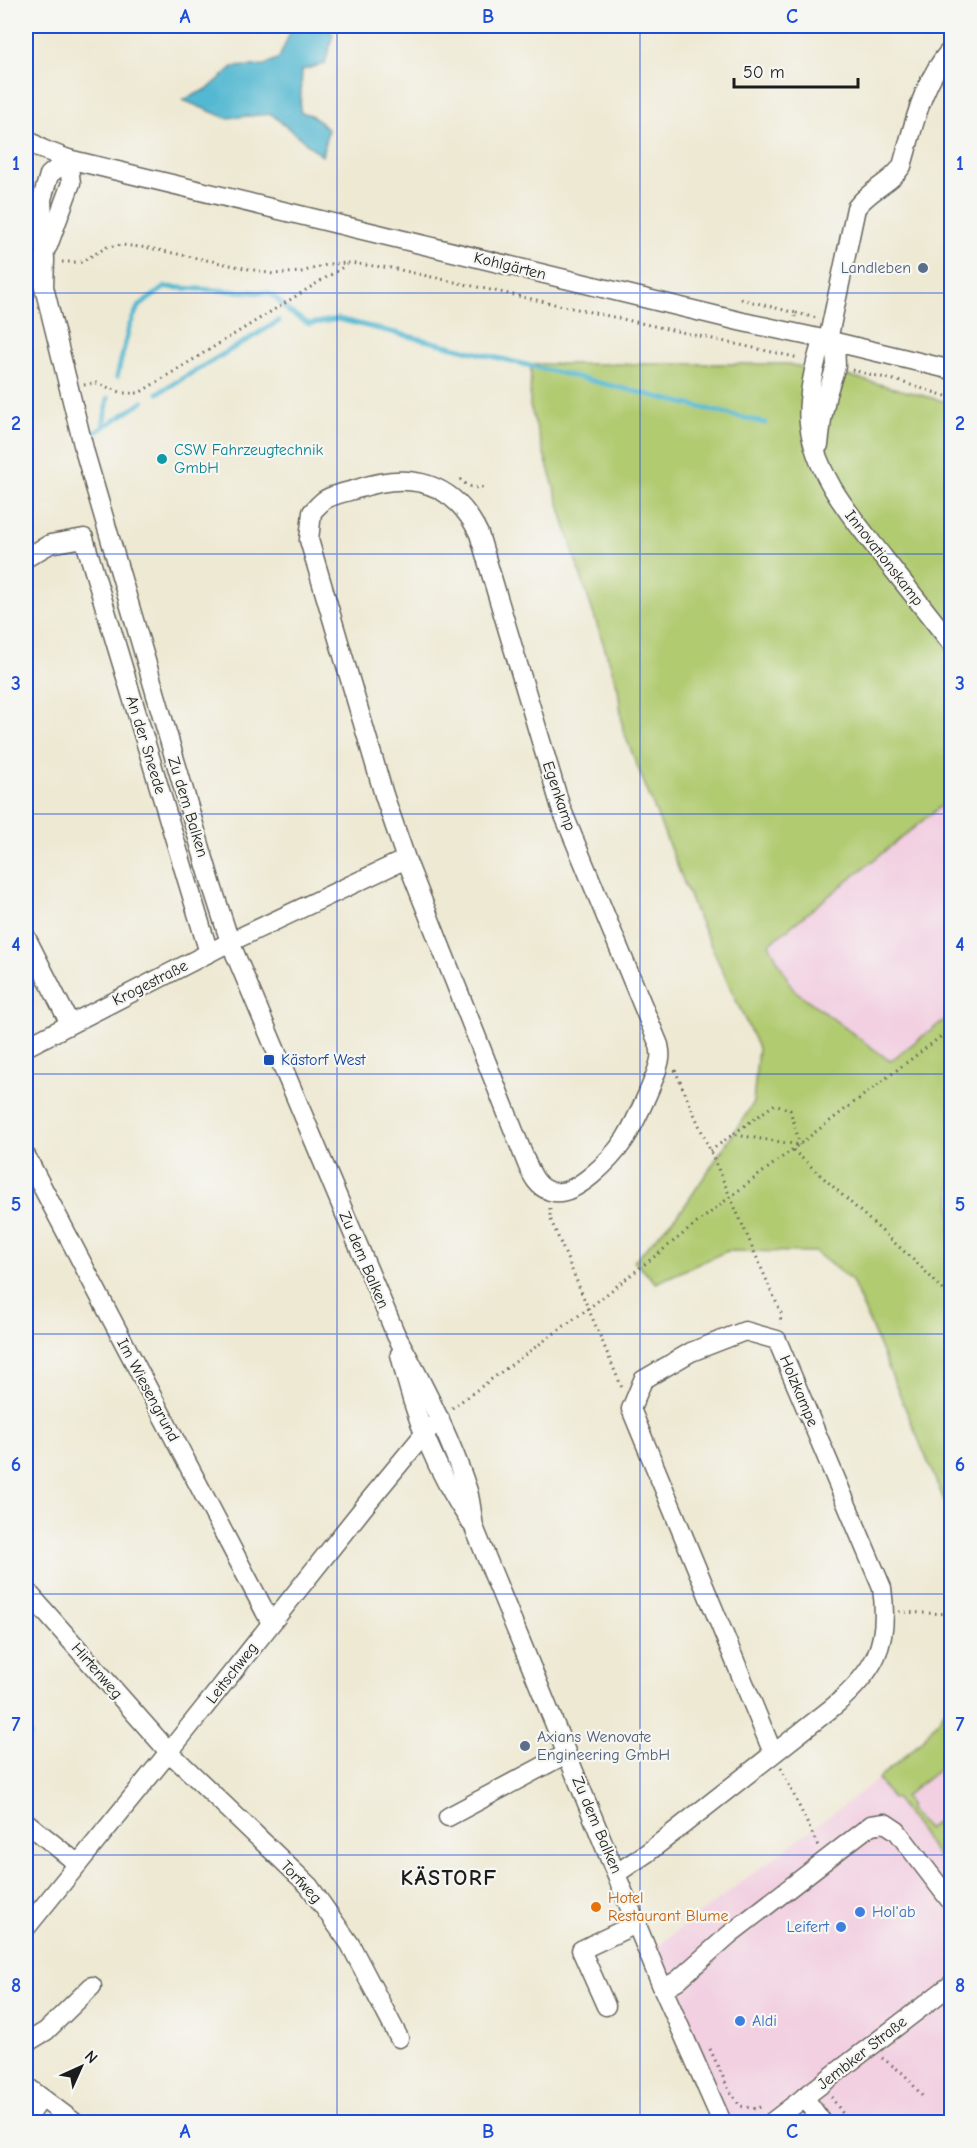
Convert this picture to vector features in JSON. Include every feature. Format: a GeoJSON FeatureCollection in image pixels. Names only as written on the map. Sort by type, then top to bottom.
{"type":"FeatureCollection","features":[{"type":"Feature","properties":{"kind":"street"},"geometry":{"type":"LineString","coordinates":[[829,340],[856,208],[864,197],[897,174],[902,166],[921,98],[942,59],[951,48]]}},
{"type":"Feature","properties":{"kind":"street","name":"Kohlgärten"},"geometry":{"type":"LineString","coordinates":[[26,139],[42,149],[68,159],[951,370]]}},
{"type":"Feature","properties":{"kind":"street","name":"Zu dem Balken"},"geometry":{"type":"LineString","coordinates":[[68,159],[49,175],[42,199],[44,287],[85,453],[191,819],[230,942],[396,1335],[424,1384],[440,1419],[468,1493],[474,1527],[566,1754],[638,1923],[663,1989],[722,2122]]}},
{"type":"Feature","properties":{"kind":"street","name":"Innovationskamp"},"geometry":{"type":"LineString","coordinates":[[829,340],[815,362],[809,424],[822,468],[843,506],[951,644]]}},
{"type":"Feature","properties":{"kind":"street","name":"Innovationskamp"},"geometry":{"type":"LineString","coordinates":[[822,468],[819,456],[822,419],[836,366],[829,340]]}},
{"type":"Feature","properties":{"kind":"street","name":"Egenkamp"},"geometry":{"type":"LineString","coordinates":[[549,1191],[538,1183],[527,1164],[406,859],[384,795],[309,540],[312,512],[326,499],[373,484],[400,480],[424,484],[447,495],[464,510],[479,534],[561,808],[661,1055]]}},
{"type":"Feature","properties":{"kind":"street","name":"An der Sneede"},"geometry":{"type":"LineString","coordinates":[[26,558],[50,544],[84,537],[208,953]]}},
{"type":"Feature","properties":{"kind":"street"},"geometry":{"type":"LineString","coordinates":[[230,942],[406,859]]}},
{"type":"Feature","properties":{"kind":"street"},"geometry":{"type":"LineString","coordinates":[[26,937],[70,1024]]}},
{"type":"Feature","properties":{"kind":"street","name":"Krogestraße"},"geometry":{"type":"LineString","coordinates":[[26,1047],[230,942]]}},
{"type":"Feature","properties":{"kind":"street"},"geometry":{"type":"LineString","coordinates":[[549,1191],[563,1193],[575,1186],[593,1173],[615,1151],[632,1127],[661,1055]]}},
{"type":"Feature","properties":{"kind":"street","name":"Im Wiesengrund"},"geometry":{"type":"LineString","coordinates":[[26,1156],[271,1623]]}},
{"type":"Feature","properties":{"kind":"street","name":"Holzkampe"},"geometry":{"type":"LineString","coordinates":[[617,1873],[647,1853],[856,1687],[873,1665],[883,1635],[885,1611],[882,1588],[777,1340],[746,1332],[691,1352],[643,1380],[631,1409]]}},
{"type":"Feature","properties":{"kind":"street","name":"Zu dem Balken"},"geometry":{"type":"LineString","coordinates":[[396,1335],[408,1390],[425,1434],[454,1498],[474,1527]]}},
{"type":"Feature","properties":{"kind":"street"},"geometry":{"type":"LineString","coordinates":[[631,1409],[773,1753]]}},
{"type":"Feature","properties":{"kind":"street","name":"Leitschweg"},"geometry":{"type":"LineString","coordinates":[[26,1928],[271,1623],[425,1434],[440,1419]]}},
{"type":"Feature","properties":{"kind":"street","name":"Hirtenweg"},"geometry":{"type":"LineString","coordinates":[[26,1590],[169,1752]]}},
{"type":"Feature","properties":{"kind":"street","name":"Torfweg"},"geometry":{"type":"LineString","coordinates":[[169,1752],[309,1886],[350,1944],[399,2038]]}},
{"type":"Feature","properties":{"kind":"street"},"geometry":{"type":"LineString","coordinates":[[448,1817],[566,1754]]}},
{"type":"Feature","properties":{"kind":"street"},"geometry":{"type":"LineString","coordinates":[[26,1822],[78,1864]]}},
{"type":"Feature","properties":{"kind":"street"},"geometry":{"type":"LineString","coordinates":[[663,1989],[678,1980],[730,1934],[871,1825],[885,1823],[897,1831],[951,1903]]}},
{"type":"Feature","properties":{"kind":"street"},"geometry":{"type":"LineString","coordinates":[[606,2006],[581,1950],[638,1923]]}},
{"type":"Feature","properties":{"kind":"street","name":"Jembker Straße"},"geometry":{"type":"LineString","coordinates":[[772,2122],[951,1984]]}},
{"type":"Feature","properties":{"kind":"street"},"geometry":{"type":"LineString","coordinates":[[26,2043],[46,2031],[92,1986]]}},
{"type":"Feature","properties":{"kind":"street"},"geometry":{"type":"LineString","coordinates":[[26,2086],[74,2122]]}},
{"type":"Feature","properties":{"kind":"street"},"geometry":{"type":"LineString","coordinates":[[804,2097],[822,2122]]}},
{"type":"Feature","properties":{"kind":"street"},"geometry":{"type":"LineString","coordinates":[[26,2120],[41,2098]]}},
{"type":"Feature","properties":{"kind":"path"},"geometry":{"type":"LineString","coordinates":[[45,260],[81,262],[106,247],[122,245],[149,248],[273,274],[301,272],[330,264],[349,263],[391,268],[815,362]]}},
{"type":"Feature","properties":{"kind":"path"},"geometry":{"type":"LineString","coordinates":[[69,390],[84,384],[96,383],[123,393],[139,393],[349,263]]}},
{"type":"Feature","properties":{"kind":"path"},"geometry":{"type":"LineString","coordinates":[[836,366],[898,381],[951,398]]}},
{"type":"Feature","properties":{"kind":"path"},"geometry":{"type":"LineString","coordinates":[[460,479],[477,489],[487,486]]}},
{"type":"Feature","properties":{"kind":"path"},"geometry":{"type":"LineString","coordinates":[[440,1419],[456,1404],[589,1308],[951,1028]]}},
{"type":"Feature","properties":{"kind":"path"},"geometry":{"type":"LineString","coordinates":[[661,1055],[672,1061],[781,1313],[777,1340]]}},
{"type":"Feature","properties":{"kind":"path"},"geometry":{"type":"LineString","coordinates":[[710,1151],[775,1104],[790,1110],[800,1145]]}},
{"type":"Feature","properties":{"kind":"path"},"geometry":{"type":"LineString","coordinates":[[735,1134],[800,1145]]}},
{"type":"Feature","properties":{"kind":"path"},"geometry":{"type":"LineString","coordinates":[[792,1150],[920,1266],[951,1299]]}},
{"type":"Feature","properties":{"kind":"path"},"geometry":{"type":"LineString","coordinates":[[549,1191],[550,1218],[631,1409]]}},
{"type":"Feature","properties":{"kind":"path"},"geometry":{"type":"LineString","coordinates":[[885,1611],[951,1614]]}},
{"type":"Feature","properties":{"kind":"path"},"geometry":{"type":"LineString","coordinates":[[773,1753],[824,1861]]}},
{"type":"Feature","properties":{"kind":"path"},"geometry":{"type":"LineString","coordinates":[[706,2040],[729,2090],[740,2106],[756,2109],[770,2102]]}},
{"type":"Feature","properties":{"kind":"path"},"geometry":{"type":"LineString","coordinates":[[868,2047],[903,2074],[924,2098]]}},
{"type":"Feature","properties":{"kind":"path"},"geometry":{"type":"LineString","coordinates":[[821,2084],[849,2122]]}},
{"type":"Feature","properties":{"kind":"shaded area"},"geometry":{"type":"Polygon","coordinates":[[[951,798],[951,1015],[891,1061],[793,988],[769,944],[951,798]]]}},
{"type":"Feature","properties":{"kind":"shaded area"},"geometry":{"type":"Polygon","coordinates":[[[951,1754],[951,2122],[730,2122],[653,1949],[878,1779],[892,1799],[951,1754]]]}},
{"type":"Feature","properties":{"kind":"green space"},"geometry":{"type":"Polygon","coordinates":[[[531,364],[787,364],[848,376],[951,403],[951,798],[769,944],[793,989],[890,1061],[951,1015],[951,1517],[852,1281],[815,1252],[727,1251],[656,1283],[634,1261],[684,1207],[753,1104],[758,1048],[696,913],[623,730],[618,688],[575,558],[530,406],[531,364]]]}},
{"type":"Feature","properties":{"kind":"green space"},"geometry":{"type":"Polygon","coordinates":[[[951,1699],[951,1760],[904,1797],[911,1806],[909,1809],[927,1829],[946,1814],[951,1821],[940,1829],[951,1843],[951,1874],[895,1798],[892,1799],[878,1779],[928,1733],[951,1699]]]}},
{"type":"Feature","properties":{"kind":"water"},"geometry":{"type":"Polygon","coordinates":[[[293,26],[324,26],[333,34],[325,64],[302,70],[300,112],[311,115],[328,129],[322,156],[271,114],[226,118],[183,100],[209,88],[233,67],[265,65],[279,58],[293,26]]]}},
{"type":"Feature","properties":{"kind":"waterway"},"geometry":{"type":"LineString","coordinates":[[117,377],[129,327],[138,307],[165,287],[268,293],[288,311],[309,324],[338,319],[765,423]]}},
{"type":"Feature","properties":{"kind":"waterway"},"geometry":{"type":"LineString","coordinates":[[158,393],[279,321]]}},
{"type":"Feature","properties":{"kind":"waterway"},"geometry":{"type":"LineString","coordinates":[[103,427],[108,398]]}},
{"type":"Feature","properties":{"kind":"waterway"},"geometry":{"type":"LineString","coordinates":[[91,435],[143,402]]}},
{"type":"Feature","properties":{"kind":"waterway"},"geometry":{"type":"LineString","coordinates":[[26,1731],[30,1736]]}},
{"type":"Feature","properties":{"kind":"place","name":"Landleben"},"geometry":{"type":"Point","coordinates":[923,268]}},
{"type":"Feature","properties":{"kind":"place","name":"CSW Fahrzeugtechnik GmbH"},"geometry":{"type":"Point","coordinates":[162,459]}},
{"type":"Feature","properties":{"kind":"place","name":"Kästorf West"},"geometry":{"type":"Point","coordinates":[269,1060]}},
{"type":"Feature","properties":{"kind":"place","name":"Axians Wenovate Engineering GmbH"},"geometry":{"type":"Point","coordinates":[525,1746]}},
{"type":"Feature","properties":{"kind":"place","name":"Hotel Restaurant Blume"},"geometry":{"type":"Point","coordinates":[596,1907]}},
{"type":"Feature","properties":{"kind":"place","name":"Hol'ab"},"geometry":{"type":"Point","coordinates":[860,1912]}},
{"type":"Feature","properties":{"kind":"place","name":"Leifert"},"geometry":{"type":"Point","coordinates":[841,1927]}},
{"type":"Feature","properties":{"kind":"place","name":"Aldi"},"geometry":{"type":"Point","coordinates":[740,2021]}},
{"type":"Feature","properties":{"kind":"district","name":"KÄSTORF"},"geometry":{"type":"Point","coordinates":[449,1878]}}]}
